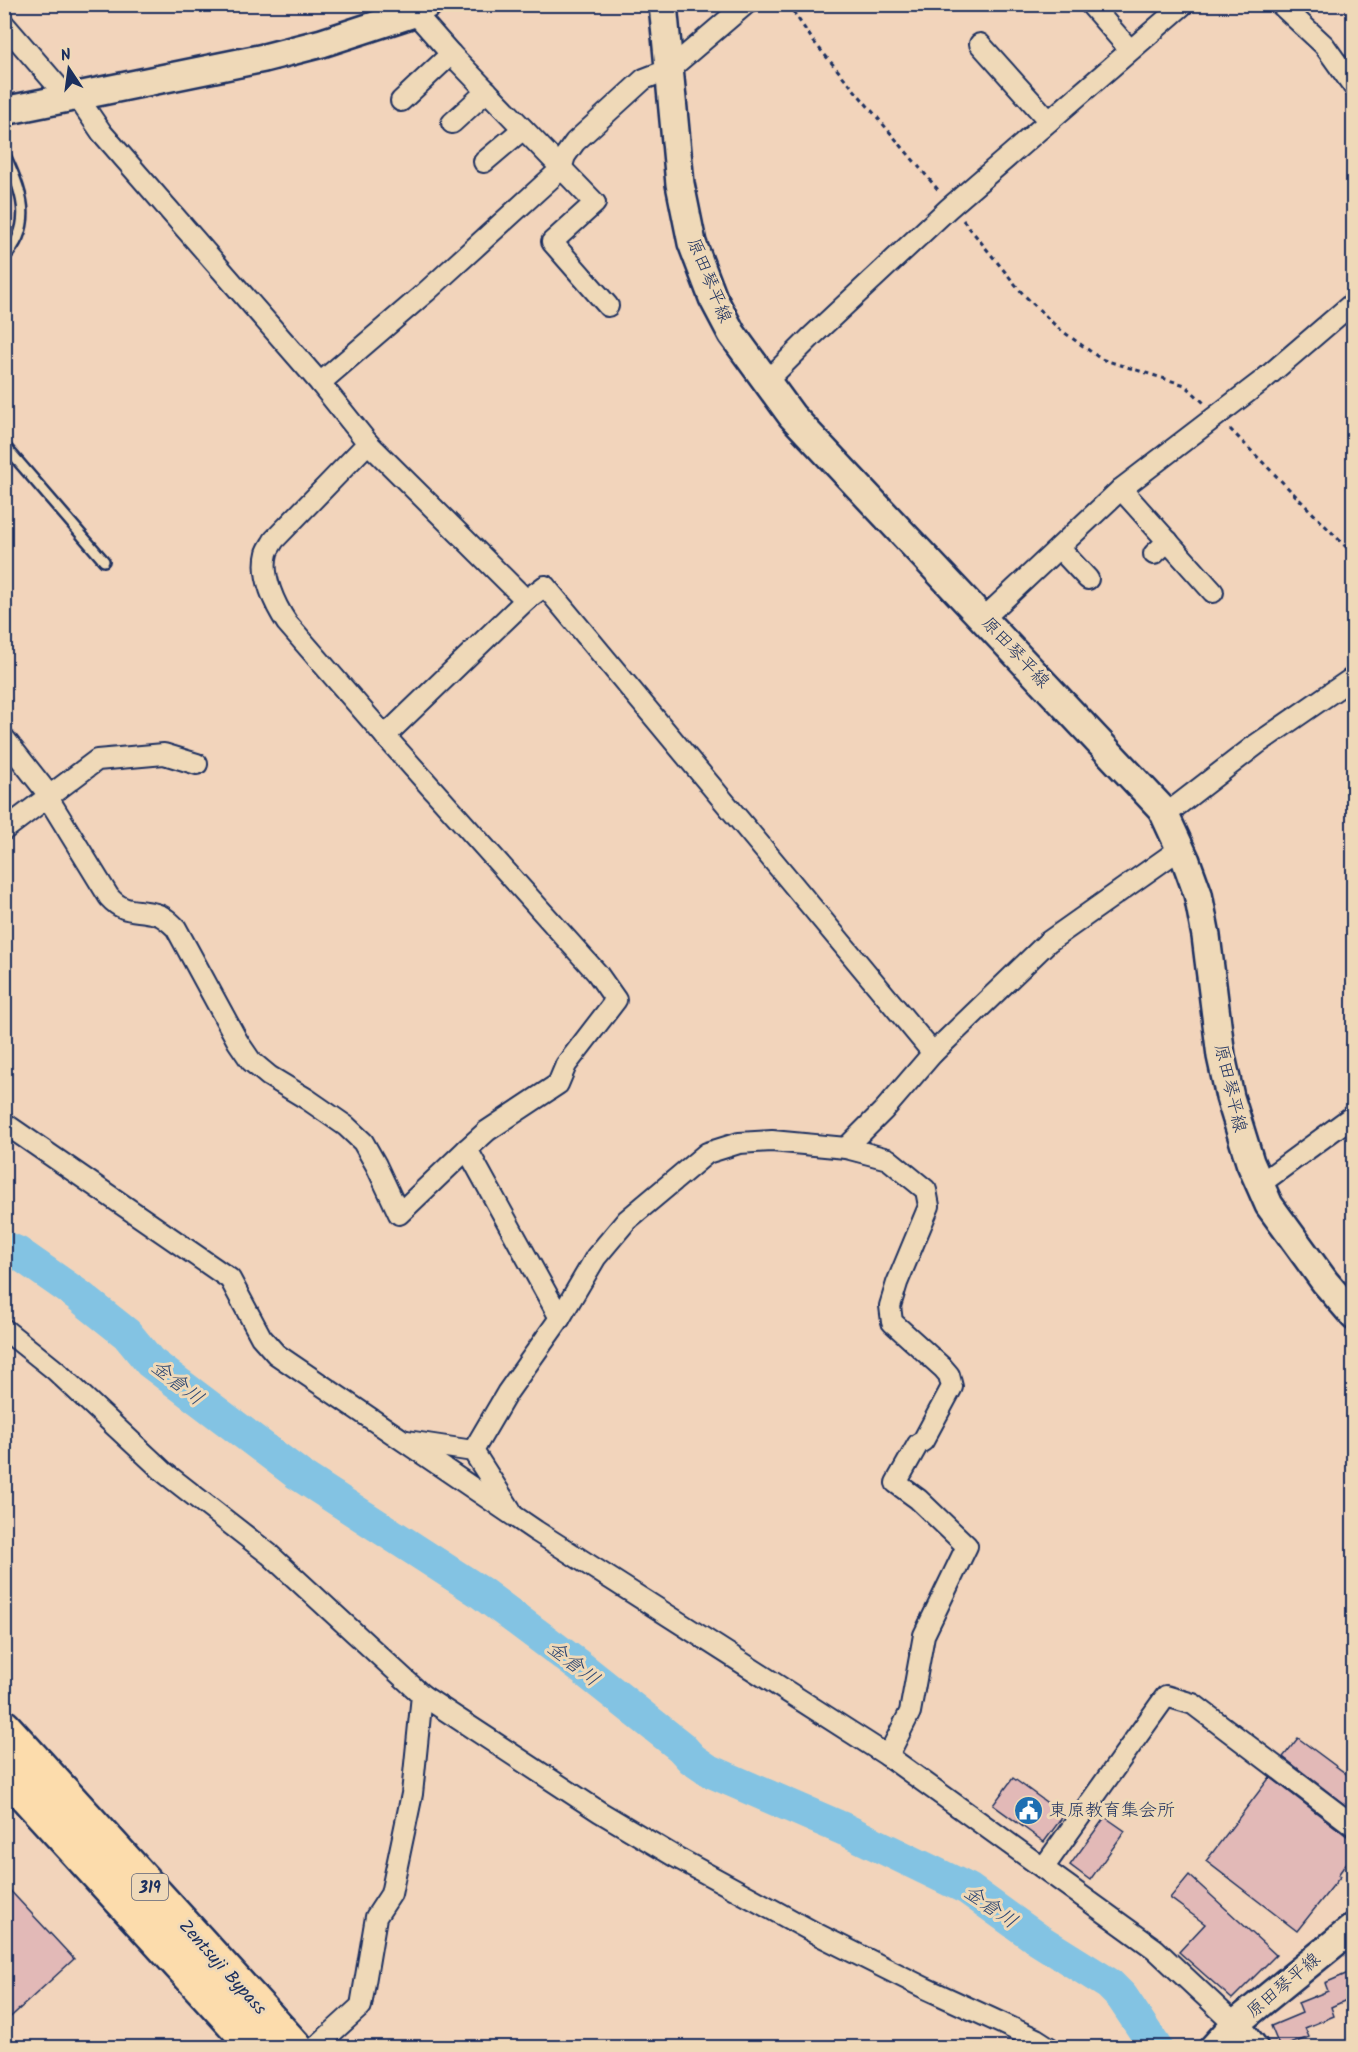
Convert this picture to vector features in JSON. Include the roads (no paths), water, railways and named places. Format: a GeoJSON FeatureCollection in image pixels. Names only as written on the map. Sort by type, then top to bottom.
{"type":"FeatureCollection","features":[{"type":"Feature","properties":{"kind":"highway","name":"Zentsuji Bypass"},"geometry":{"type":"LineString","coordinates":[[4,1727],[296,2048]]}},
{"type":"Feature","properties":{"kind":"highway","name":"Zentsuji Bypass"},"geometry":{"type":"LineString","coordinates":[[4,1772],[256,2048]]}},
{"type":"Feature","properties":{"kind":"main road","name":"原田琴平線"},"geometry":{"type":"LineString","coordinates":[[663,4],[680,184],[692,243],[713,298],[732,334],[792,416],[1162,809],[1181,848],[1198,894],[1206,936],[1221,1056],[1230,1096],[1250,1162],[1269,1205],[1324,1282],[1353,1316]]}},
{"type":"Feature","properties":{"kind":"main road"},"geometry":{"type":"LineString","coordinates":[[4,111],[264,58],[322,43],[416,7]]}},
{"type":"Feature","properties":{"kind":"main road","name":"原田琴平線"},"geometry":{"type":"LineString","coordinates":[[1254,2048],[1224,2036],[1353,1927]]}},
{"type":"Feature","properties":{"kind":"street"},"geometry":{"type":"LineString","coordinates":[[320,383],[426,292],[561,169],[565,156],[575,142],[644,79],[670,69],[746,4]]}},
{"type":"Feature","properties":{"kind":"street"},"geometry":{"type":"LineString","coordinates":[[1090,4],[1130,50]]}},
{"type":"Feature","properties":{"kind":"street"},"geometry":{"type":"LineString","coordinates":[[766,382],[951,206],[1184,4]]}},
{"type":"Feature","properties":{"kind":"street"},"geometry":{"type":"LineString","coordinates":[[1280,4],[1324,45],[1353,87]]}},
{"type":"Feature","properties":{"kind":"street"},"geometry":{"type":"LineString","coordinates":[[416,7],[452,54],[596,203],[552,242],[608,306]]}},
{"type":"Feature","properties":{"kind":"street"},"geometry":{"type":"LineString","coordinates":[[4,24],[71,96],[320,383],[368,443],[526,600]]}},
{"type":"Feature","properties":{"kind":"street"},"geometry":{"type":"LineString","coordinates":[[980,44],[1049,121]]}},
{"type":"Feature","properties":{"kind":"street"},"geometry":{"type":"LineString","coordinates":[[401,101],[452,54]]}},
{"type":"Feature","properties":{"kind":"street"},"geometry":{"type":"LineString","coordinates":[[452,123],[487,91]]}},
{"type":"Feature","properties":{"kind":"street"},"geometry":{"type":"LineString","coordinates":[[484,162],[523,129]]}},
{"type":"Feature","properties":{"kind":"street"},"geometry":{"type":"LineString","coordinates":[[984,618],[1121,489],[1262,381],[1353,302]]}},
{"type":"Feature","properties":{"kind":"street"},"geometry":{"type":"LineString","coordinates":[[4,738],[45,790],[116,906],[125,910],[157,914],[176,928],[238,1042],[251,1061],[269,1076],[346,1126],[363,1142],[399,1214],[487,1131],[558,1084],[566,1065],[616,1000],[597,973],[385,736],[287,623],[274,604],[270,589],[267,553],[274,540],[368,443]]}},
{"type":"Feature","properties":{"kind":"street"},"geometry":{"type":"LineString","coordinates":[[1121,489],[1161,547],[1213,592]]}},
{"type":"Feature","properties":{"kind":"street"},"geometry":{"type":"LineString","coordinates":[[1059,548],[1088,579]]}},
{"type":"Feature","properties":{"kind":"street"},"geometry":{"type":"LineString","coordinates":[[385,736],[526,600],[545,586],[933,1053]]}},
{"type":"Feature","properties":{"kind":"street"},"geometry":{"type":"LineString","coordinates":[[1165,816],[1257,744],[1353,677]]}},
{"type":"Feature","properties":{"kind":"street"},"geometry":{"type":"LineString","coordinates":[[4,830],[97,760],[164,754],[197,764]]}},
{"type":"Feature","properties":{"kind":"street"},"geometry":{"type":"LineString","coordinates":[[846,1148],[884,1110],[933,1053],[1048,942],[1181,848]]}},
{"type":"Feature","properties":{"kind":"street"},"geometry":{"type":"LineString","coordinates":[[1260,1184],[1353,1115]]}},
{"type":"Feature","properties":{"kind":"street"},"geometry":{"type":"LineString","coordinates":[[4,1123],[230,1279],[261,1337],[276,1354],[514,1517],[888,1756],[1155,1949],[1224,2036]]}},
{"type":"Feature","properties":{"kind":"street"},"geometry":{"type":"LineString","coordinates":[[473,1451],[507,1393],[560,1318],[596,1257],[627,1220],[707,1153],[739,1143],[772,1141],[846,1148],[888,1159],[926,1190],[929,1206],[897,1283],[890,1306],[892,1322],[943,1368],[949,1375],[952,1387],[896,1483],[918,1499],[966,1546],[924,1635],[910,1712],[888,1756]]}},
{"type":"Feature","properties":{"kind":"street"},"geometry":{"type":"LineString","coordinates":[[467,1149],[560,1318]]}},
{"type":"Feature","properties":{"kind":"street"},"geometry":{"type":"LineString","coordinates":[[4,1329],[55,1370],[165,1473],[269,1554],[422,1695],[600,1812],[674,1856],[817,1934],[925,1988],[1036,2039],[1050,2048]]}},
{"type":"Feature","properties":{"kind":"street"},"geometry":{"type":"LineString","coordinates":[[401,1440],[473,1451],[514,1517]]}},
{"type":"Feature","properties":{"kind":"street"},"geometry":{"type":"LineString","coordinates":[[315,2048],[361,2006],[376,1917],[391,1894],[412,1794],[422,1695]]}},
{"type":"Feature","properties":{"kind":"street"},"geometry":{"type":"LineString","coordinates":[[1044,1867],[1166,1696],[1193,1704],[1353,1826]]}},
{"type":"Feature","properties":{"kind":"lane"},"geometry":{"type":"LineString","coordinates":[[4,153],[21,190],[24,214],[16,245],[4,258]]}},
{"type":"Feature","properties":{"kind":"lane"},"geometry":{"type":"LineString","coordinates":[[4,445],[104,561]]}},
{"type":"Feature","properties":{"kind":"waterway","name":"金倉川"},"geometry":{"type":"LineString","coordinates":[[4,1247],[18,1253],[78,1295],[127,1334],[150,1362],[298,1474],[480,1592],[579,1666],[681,1747],[692,1759],[708,1770],[846,1830],[968,1889],[1039,1940],[1109,1984],[1122,1997],[1156,2048]]}},
{"type":"Feature","properties":{"kind":"place","name":"東原教育集会所"},"geometry":{"type":"Point","coordinates":[1028,1810]}}]}
